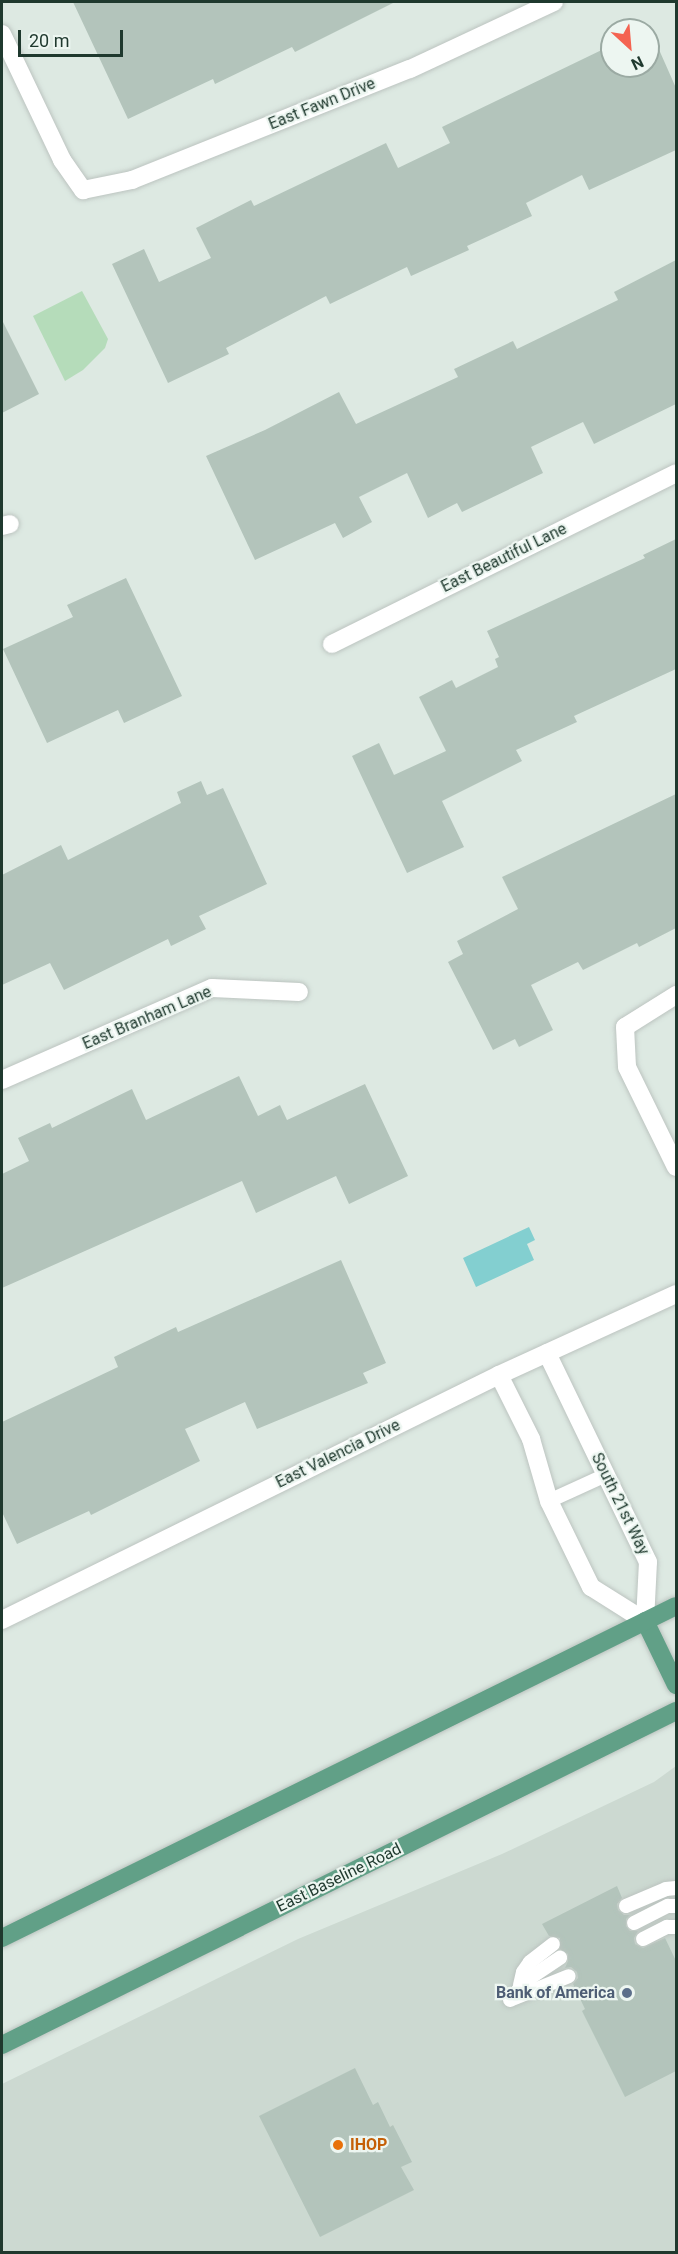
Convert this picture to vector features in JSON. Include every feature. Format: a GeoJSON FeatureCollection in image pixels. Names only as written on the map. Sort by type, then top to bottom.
{"type":"FeatureCollection","features":[{"type":"Feature","properties":{"kind":"main road"},"geometry":{"type":"LineString","coordinates":[[2,1938],[676,1606]]}},
{"type":"Feature","properties":{"kind":"main road"},"geometry":{"type":"LineString","coordinates":[[645,1621],[676,1686]]}},
{"type":"Feature","properties":{"kind":"main road","name":"East Baseline Road"},"geometry":{"type":"LineString","coordinates":[[2,2045],[676,1711]]}},
{"type":"Feature","properties":{"kind":"street","name":"East Fawn Drive"},"geometry":{"type":"LineString","coordinates":[[2,34],[62,160],[83,190],[132,180],[388,78],[554,2]]}},
{"type":"Feature","properties":{"kind":"street","name":"East Beautiful Lane"},"geometry":{"type":"LineString","coordinates":[[332,644],[676,473]]}},
{"type":"Feature","properties":{"kind":"street","name":"East Branham Lane"},"geometry":{"type":"LineString","coordinates":[[2,1080],[212,988],[300,992]]}},
{"type":"Feature","properties":{"kind":"street"},"geometry":{"type":"LineString","coordinates":[[676,995],[625,1027],[627,1067],[676,1167]]}},
{"type":"Feature","properties":{"kind":"street","name":"East Valencia Drive"},"geometry":{"type":"LineString","coordinates":[[2,1620],[499,1375],[676,1294]]}},
{"type":"Feature","properties":{"kind":"street","name":"South 21st Way"},"geometry":{"type":"LineString","coordinates":[[547,1353],[648,1562],[645,1621]]}},
{"type":"Feature","properties":{"kind":"street"},"geometry":{"type":"LineString","coordinates":[[499,1375],[531,1439],[549,1501],[591,1587],[645,1621]]}},
{"type":"Feature","properties":{"kind":"lane"},"geometry":{"type":"LineString","coordinates":[[549,1501],[606,1475]]}},
{"type":"Feature","properties":{"kind":"lane"},"geometry":{"type":"LineString","coordinates":[[626,1906],[666,1889],[676,1888]]}},
{"type":"Feature","properties":{"kind":"lane"},"geometry":{"type":"LineString","coordinates":[[634,1923],[668,1906],[676,1906]]}},
{"type":"Feature","properties":{"kind":"lane"},"geometry":{"type":"LineString","coordinates":[[643,1939],[667,1928],[676,1927]]}},
{"type":"Feature","properties":{"kind":"lane"},"geometry":{"type":"LineString","coordinates":[[514,1995],[523,1972],[530,1962],[553,1944]]}},
{"type":"Feature","properties":{"kind":"lane"},"geometry":{"type":"LineString","coordinates":[[514,1995],[545,1966],[560,1958]]}},
{"type":"Feature","properties":{"kind":"lane"},"geometry":{"type":"LineString","coordinates":[[514,1995],[568,1976]]}},
{"type":"Feature","properties":{"kind":"shaded area"},"geometry":{"type":"Polygon","coordinates":[[[676,1766],[676,2252],[2,2252],[2,2084],[298,1939],[502,1854],[654,1782],[676,1766]]]}},
{"type":"Feature","properties":{"kind":"green space"},"geometry":{"type":"Polygon","coordinates":[[[82,291],[108,339],[105,348],[83,370],[65,381],[33,316],[82,291]]]}},
{"type":"Feature","properties":{"kind":"water"},"geometry":{"type":"Polygon","coordinates":[[[529,1227],[535,1240],[527,1244],[534,1260],[476,1287],[463,1258],[529,1227]]]}},
{"type":"Feature","properties":{"kind":"building"},"geometry":{"type":"Polygon","coordinates":[[[73,2],[395,2],[295,52],[292,47],[215,84],[213,79],[128,119],[73,2]]]}},
{"type":"Feature","properties":{"kind":"building"},"geometry":{"type":"Polygon","coordinates":[[[600,51],[600,78],[660,78],[660,52],[676,88],[676,150],[589,190],[582,175],[526,203],[532,216],[467,246],[469,250],[411,276],[407,267],[330,304],[326,296],[226,348],[229,354],[168,383],[112,264],[144,249],[159,282],[211,258],[196,228],[251,200],[254,206],[386,143],[398,168],[450,143],[442,127],[600,51]]]}},
{"type":"Feature","properties":{"kind":"building"},"geometry":{"type":"Polygon","coordinates":[[[676,260],[676,404],[594,444],[583,422],[531,447],[543,473],[462,512],[457,503],[428,518],[407,473],[359,497],[372,522],[343,538],[335,523],[255,560],[206,456],[265,430],[339,392],[356,424],[458,377],[454,369],[513,341],[517,349],[618,300],[614,292],[676,260]]]}},
{"type":"Feature","properties":{"kind":"building"},"geometry":{"type":"Polygon","coordinates":[[[2,320],[39,394],[2,413],[2,320]]]}},
{"type":"Feature","properties":{"kind":"building"},"geometry":{"type":"Polygon","coordinates":[[[676,539],[676,669],[574,716],[577,722],[516,750],[522,761],[442,801],[464,847],[407,873],[352,756],[379,743],[394,775],[446,751],[419,697],[452,680],[456,688],[498,667],[495,659],[499,657],[487,631],[645,558],[643,555],[676,539]]]}},
{"type":"Feature","properties":{"kind":"building"},"geometry":{"type":"Polygon","coordinates":[[[126,578],[182,696],[124,723],[118,710],[47,743],[3,649],[73,617],[67,605],[126,578]]]}},
{"type":"Feature","properties":{"kind":"building"},"geometry":{"type":"Polygon","coordinates":[[[201,781],[207,795],[223,788],[267,884],[199,916],[206,929],[171,946],[168,939],[64,990],[50,963],[2,985],[2,875],[61,845],[68,860],[181,803],[177,792],[201,781]]]}},
{"type":"Feature","properties":{"kind":"building"},"geometry":{"type":"Polygon","coordinates":[[[676,794],[676,928],[639,947],[637,943],[583,970],[578,962],[531,985],[553,1030],[519,1047],[515,1039],[493,1050],[448,962],[463,954],[457,941],[518,909],[502,877],[676,794]]]}},
{"type":"Feature","properties":{"kind":"building"},"geometry":{"type":"Polygon","coordinates":[[[239,1076],[258,1116],[280,1105],[287,1120],[365,1084],[408,1176],[349,1204],[336,1176],[256,1213],[242,1181],[2,1288],[2,1174],[29,1161],[18,1138],[50,1123],[52,1128],[132,1089],[146,1120],[239,1076]]]}},
{"type":"Feature","properties":{"kind":"building"},"geometry":{"type":"Polygon","coordinates":[[[341,1260],[386,1363],[363,1373],[368,1383],[257,1429],[245,1402],[185,1429],[200,1461],[91,1515],[89,1511],[17,1544],[2,1512],[2,1422],[118,1367],[114,1357],[176,1327],[178,1332],[341,1260]]]}},
{"type":"Feature","properties":{"kind":"building","name":"Bank of America"},"geometry":{"type":"Polygon","coordinates":[[[617,1886],[622,1898],[617,1904],[618,1910],[624,1915],[630,1915],[626,1919],[626,1926],[630,1931],[638,1931],[634,1938],[635,1944],[643,1948],[665,1938],[676,1961],[676,2071],[625,2097],[582,2011],[585,2009],[573,1984],[578,1978],[577,1972],[571,1967],[565,1968],[568,1954],[560,1949],[560,1938],[549,1936],[542,1924],[617,1886]]]}},
{"type":"Feature","properties":{"kind":"building","name":"IHOP"},"geometry":{"type":"Polygon","coordinates":[[[355,2068],[373,2105],[378,2102],[390,2127],[393,2125],[412,2162],[401,2167],[414,2190],[320,2237],[259,2116],[355,2068]]]}},
{"type":"Feature","properties":{"kind":"place","name":"Bank of America"},"geometry":{"type":"Point","coordinates":[627,1993]}},
{"type":"Feature","properties":{"kind":"place","name":"IHOP"},"geometry":{"type":"Point","coordinates":[338,2145]}}]}
